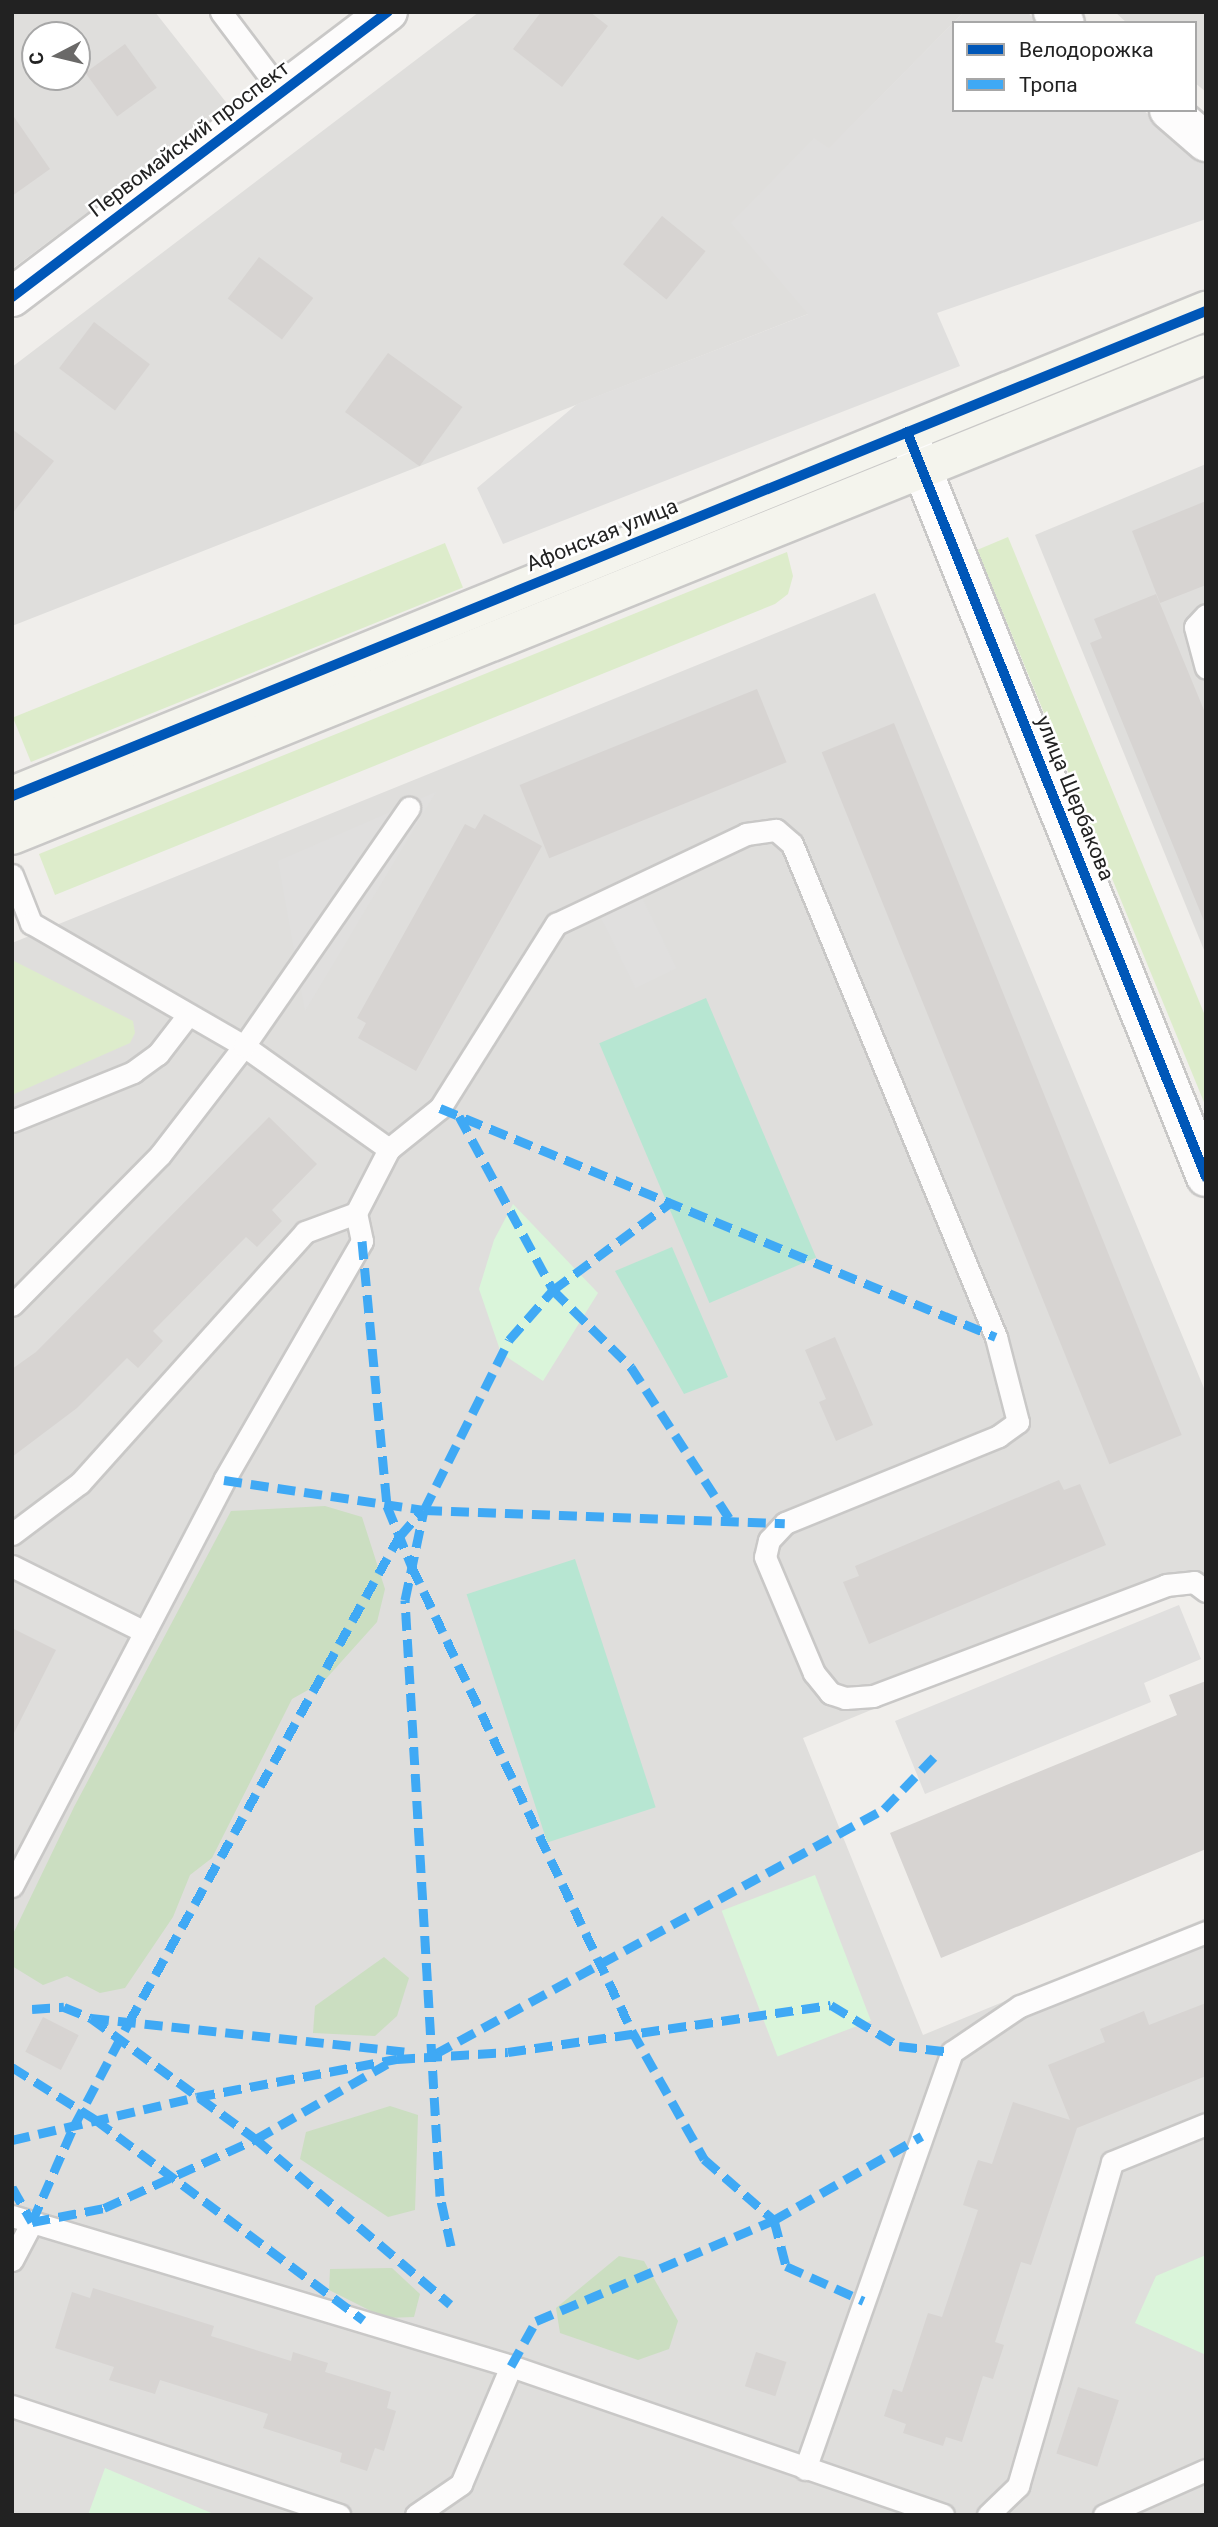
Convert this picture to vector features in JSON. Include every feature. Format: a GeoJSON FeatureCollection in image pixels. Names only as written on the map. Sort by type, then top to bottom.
{"type":"FeatureCollection","features":[{"type":"Feature","properties":{"kind":"street","name":"Первомайский проспект"},"geometry":{"type":"LineString","coordinates":[[12,297],[388,12]]}},
{"type":"Feature","properties":{"kind":"street"},"geometry":{"type":"LineString","coordinates":[[1171,112],[1206,142]]}},
{"type":"Feature","properties":{"kind":"street","name":"Афонская улица"},"geometry":{"type":"LineString","coordinates":[[12,796],[1206,311]]}},
{"type":"Feature","properties":{"kind":"street"},"geometry":{"type":"LineString","coordinates":[[12,835],[1206,354]]}},
{"type":"Feature","properties":{"kind":"street","name":"улица Щербакова"},"geometry":{"type":"LineString","coordinates":[[907,432],[1206,1177]]}},
{"type":"Feature","properties":{"kind":"lane"},"geometry":{"type":"LineString","coordinates":[[221,12],[282,93]]}},
{"type":"Feature","properties":{"kind":"lane"},"geometry":{"type":"LineString","coordinates":[[1206,615],[1195,627],[1206,668]]}},
{"type":"Feature","properties":{"kind":"lane"},"geometry":{"type":"LineString","coordinates":[[12,1306],[160,1155],[244,1046],[409,808]]}},
{"type":"Feature","properties":{"kind":"lane"},"geometry":{"type":"LineString","coordinates":[[12,1886],[224,1480],[362,1241],[356,1213],[389,1149],[440,1108],[556,924],[746,834],[776,830],[792,845],[996,1337],[1017,1422],[999,1436],[785,1523],[769,1540],[765,1557],[814,1673],[830,1693],[845,1698],[873,1696],[1166,1585],[1194,1582],[1206,1591]]}},
{"type":"Feature","properties":{"kind":"lane"},"geometry":{"type":"LineString","coordinates":[[12,875],[31,923],[244,1046],[389,1149]]}},
{"type":"Feature","properties":{"kind":"lane"},"geometry":{"type":"LineString","coordinates":[[12,1121],[133,1072],[158,1054],[188,1015]]}},
{"type":"Feature","properties":{"kind":"lane"},"geometry":{"type":"LineString","coordinates":[[12,1534],[80,1483],[305,1232],[356,1213]]}},
{"type":"Feature","properties":{"kind":"lane"},"geometry":{"type":"LineString","coordinates":[[12,1566],[145,1632]]}},
{"type":"Feature","properties":{"kind":"lane"},"geometry":{"type":"LineString","coordinates":[[805,2469],[952,2052],[1020,2006],[1206,1931]]}},
{"type":"Feature","properties":{"kind":"lane"},"geometry":{"type":"LineString","coordinates":[[988,2515],[1018,2486],[1112,2162],[1206,2124]]}},
{"type":"Feature","properties":{"kind":"lane"},"geometry":{"type":"LineString","coordinates":[[12,2260],[22,2219],[511,2366],[943,2515]]}},
{"type":"Feature","properties":{"kind":"lane"},"geometry":{"type":"LineString","coordinates":[[416,2515],[461,2484],[511,2366]]}},
{"type":"Feature","properties":{"kind":"lane"},"geometry":{"type":"LineString","coordinates":[[12,2406],[338,2515]]}},
{"type":"Feature","properties":{"kind":"lane"},"geometry":{"type":"LineString","coordinates":[[1104,2515],[1206,2470]]}},
{"type":"Feature","properties":{"kind":"shaded area"},"geometry":{"type":"Polygon","coordinates":[[[12,12],[155,12],[229,106],[12,269],[12,12]]]}},
{"type":"Feature","properties":{"kind":"shaded area"},"geometry":{"type":"Polygon","coordinates":[[[479,12],[964,12],[952,21],[952,24],[829,149],[808,314],[12,626],[12,367],[479,12]]]}},
{"type":"Feature","properties":{"kind":"shaded area"},"geometry":{"type":"Polygon","coordinates":[[[964,12],[1027,12],[1037,21],[955,21],[964,12]]]}},
{"type":"Feature","properties":{"kind":"shaded area"},"geometry":{"type":"Polygon","coordinates":[[[1115,12],[1206,12],[1206,92],[1197,85],[1197,21],[1125,21],[1115,12]]]}},
{"type":"Feature","properties":{"kind":"shaded area"},"geometry":{"type":"Polygon","coordinates":[[[952,24],[952,112],[1145,112],[1206,164],[1206,219],[937,313],[960,366],[503,544],[477,488],[577,404],[808,314],[731,223],[814,138],[829,148],[952,24]]]}},
{"type":"Feature","properties":{"kind":"shaded area"},"geometry":{"type":"Polygon","coordinates":[[[1206,464],[1206,955],[1035,535],[1206,464]]]}},
{"type":"Feature","properties":{"kind":"shaded area"},"geometry":{"type":"Polygon","coordinates":[[[875,593],[1206,1393],[1206,1572],[803,1738],[923,2035],[1206,1918],[1206,2515],[12,2515],[12,943],[875,593]]]}},
{"type":"Feature","properties":{"kind":"shaded area"},"geometry":{"type":"Polygon","coordinates":[[[436,792],[305,1011],[278,861],[436,792]]]}},
{"type":"Feature","properties":{"kind":"shaded area"},"geometry":{"type":"Polygon","coordinates":[[[642,897],[677,968],[635,988],[601,917],[642,897]]]}},
{"type":"Feature","properties":{"kind":"shaded area"},"geometry":{"type":"Polygon","coordinates":[[[1179,1605],[1201,1659],[1144,1683],[1151,1702],[925,1794],[895,1721],[1179,1605]]]}},
{"type":"Feature","properties":{"kind":"green space"},"geometry":{"type":"Polygon","coordinates":[[[1008,537],[1206,1018],[1206,1107],[977,550],[1008,537]]]}},
{"type":"Feature","properties":{"kind":"green space"},"geometry":{"type":"Polygon","coordinates":[[[445,543],[463,588],[31,762],[13,718],[445,543]]]}},
{"type":"Feature","properties":{"kind":"green space"},"geometry":{"type":"Polygon","coordinates":[[[787,552],[793,576],[788,594],[775,604],[55,895],[39,854],[787,552]]]}},
{"type":"Feature","properties":{"kind":"green space"},"geometry":{"type":"Polygon","coordinates":[[[12,960],[133,1021],[135,1033],[130,1043],[12,1095],[12,960]]]}},
{"type":"Feature","properties":{"kind":"green space"},"geometry":{"type":"Polygon","coordinates":[[[706,998],[816,1258],[709,1303],[599,1043],[706,998]]]}},
{"type":"Feature","properties":{"kind":"green space"},"geometry":{"type":"Polygon","coordinates":[[[513,1204],[598,1293],[543,1381],[501,1353],[479,1289],[494,1240],[513,1204]]]}},
{"type":"Feature","properties":{"kind":"green space"},"geometry":{"type":"Polygon","coordinates":[[[672,1247],[728,1377],[684,1394],[615,1271],[672,1247]]]}},
{"type":"Feature","properties":{"kind":"green space"},"geometry":{"type":"Polygon","coordinates":[[[325,1506],[362,1517],[385,1589],[377,1622],[324,1681],[292,1699],[212,1858],[190,1875],[173,1917],[125,1988],[100,1993],[67,1976],[43,1985],[12,1966],[12,1936],[74,1807],[231,1511],[325,1506]]]}},
{"type":"Feature","properties":{"kind":"green space"},"geometry":{"type":"Polygon","coordinates":[[[575,1559],[656,1807],[547,1842],[467,1594],[575,1559]]]}},
{"type":"Feature","properties":{"kind":"green space"},"geometry":{"type":"Polygon","coordinates":[[[815,1875],[871,2021],[778,2056],[722,1911],[815,1875]]]}},
{"type":"Feature","properties":{"kind":"green space"},"geometry":{"type":"Polygon","coordinates":[[[384,1957],[409,1978],[397,2016],[375,2036],[313,2033],[315,2006],[384,1957]]]}},
{"type":"Feature","properties":{"kind":"green space"},"geometry":{"type":"Polygon","coordinates":[[[390,2106],[418,2115],[415,2210],[388,2217],[300,2159],[306,2132],[390,2106]]]}},
{"type":"Feature","properties":{"kind":"green space"},"geometry":{"type":"Polygon","coordinates":[[[1206,2255],[1206,2355],[1135,2323],[1156,2276],[1206,2255]]]}},
{"type":"Feature","properties":{"kind":"green space"},"geometry":{"type":"Polygon","coordinates":[[[619,2256],[644,2261],[678,2321],[669,2349],[638,2360],[560,2333],[556,2308],[619,2256]]]}},
{"type":"Feature","properties":{"kind":"green space"},"geometry":{"type":"Polygon","coordinates":[[[392,2268],[420,2294],[414,2317],[385,2318],[329,2290],[330,2269],[392,2268]]]}},
{"type":"Feature","properties":{"kind":"green space"},"geometry":{"type":"Polygon","coordinates":[[[105,2468],[216,2515],[88,2515],[105,2468]]]}},
{"type":"Feature","properties":{"kind":"building"},"geometry":{"type":"Polygon","coordinates":[[[541,12],[590,12],[608,26],[562,87],[513,49],[541,12]]]}},
{"type":"Feature","properties":{"kind":"building"},"geometry":{"type":"Polygon","coordinates":[[[125,44],[157,88],[117,116],[91,81],[91,69],[125,44]]]}},
{"type":"Feature","properties":{"kind":"building"},"geometry":{"type":"Polygon","coordinates":[[[12,114],[50,169],[12,196],[12,114]]]}},
{"type":"Feature","properties":{"kind":"building"},"geometry":{"type":"Polygon","coordinates":[[[662,216],[706,251],[667,299],[623,264],[662,216]]]}},
{"type":"Feature","properties":{"kind":"building"},"geometry":{"type":"Polygon","coordinates":[[[259,257],[313,298],[282,339],[228,299],[259,257]]]}},
{"type":"Feature","properties":{"kind":"building"},"geometry":{"type":"Polygon","coordinates":[[[94,322],[150,364],[115,410],[59,368],[94,322]]]}},
{"type":"Feature","properties":{"kind":"building"},"geometry":{"type":"Polygon","coordinates":[[[388,353],[462,407],[420,466],[345,412],[388,353]]]}},
{"type":"Feature","properties":{"kind":"building"},"geometry":{"type":"Polygon","coordinates":[[[12,429],[54,461],[12,514],[12,429]]]}},
{"type":"Feature","properties":{"kind":"building"},"geometry":{"type":"Polygon","coordinates":[[[1206,501],[1206,585],[1160,603],[1132,531],[1206,501]]]}},
{"type":"Feature","properties":{"kind":"building"},"geometry":{"type":"Polygon","coordinates":[[[1156,594],[1206,715],[1204,921],[1090,643],[1102,638],[1094,619],[1156,594]]]}},
{"type":"Feature","properties":{"kind":"building"},"geometry":{"type":"Polygon","coordinates":[[[757,689],[787,762],[549,858],[520,785],[757,689]]]}},
{"type":"Feature","properties":{"kind":"building"},"geometry":{"type":"Polygon","coordinates":[[[894,723],[1182,1435],[1109,1464],[822,752],[894,723]]]}},
{"type":"Feature","properties":{"kind":"building"},"geometry":{"type":"Polygon","coordinates":[[[484,814],[542,846],[416,1071],[358,1038],[366,1023],[357,1018],[465,824],[475,829],[484,814]]]}},
{"type":"Feature","properties":{"kind":"building"},"geometry":{"type":"Polygon","coordinates":[[[269,1117],[317,1164],[272,1210],[282,1221],[257,1247],[246,1237],[153,1331],[163,1341],[138,1368],[127,1358],[77,1408],[12,1457],[12,1369],[36,1352],[269,1117]]]}},
{"type":"Feature","properties":{"kind":"building"},"geometry":{"type":"Polygon","coordinates":[[[835,1337],[873,1425],[836,1441],[819,1402],[826,1399],[805,1350],[835,1337]]]}},
{"type":"Feature","properties":{"kind":"building"},"geometry":{"type":"Polygon","coordinates":[[[1059,1480],[1064,1490],[1080,1484],[1106,1545],[869,1644],[843,1582],[859,1576],[855,1566],[1059,1480]]]}},
{"type":"Feature","properties":{"kind":"building"},"geometry":{"type":"Polygon","coordinates":[[[12,1628],[56,1650],[12,1737],[12,1628]]]}},
{"type":"Feature","properties":{"kind":"building"},"geometry":{"type":"Polygon","coordinates":[[[1206,1681],[1206,1849],[941,1958],[890,1833],[1177,1715],[1169,1695],[1206,1681]]]}},
{"type":"Feature","properties":{"kind":"building"},"geometry":{"type":"Polygon","coordinates":[[[1206,2003],[1206,2076],[1077,2128],[1031,2265],[1021,2262],[995,2342],[1004,2345],[993,2379],[983,2376],[962,2442],[946,2437],[943,2446],[903,2433],[906,2424],[884,2416],[893,2389],[902,2392],[928,2313],[942,2317],[978,2210],[963,2205],[970,2183],[978,2160],[992,2164],[1013,2102],[1070,2120],[1048,2065],[1105,2042],[1100,2029],[1144,2011],[1149,2025],[1206,2003]]]}},
{"type":"Feature","properties":{"kind":"building"},"geometry":{"type":"Polygon","coordinates":[[[43,2017],[79,2035],[61,2070],[25,2052],[43,2017]]]}},
{"type":"Feature","properties":{"kind":"building"},"geometry":{"type":"Polygon","coordinates":[[[93,2288],[214,2326],[211,2336],[291,2361],[293,2352],[328,2363],[325,2372],[391,2392],[387,2408],[396,2411],[384,2451],[375,2448],[367,2471],[340,2462],[342,2453],[263,2428],[268,2414],[160,2380],[155,2394],[109,2380],[114,2367],[55,2348],[72,2292],[90,2298],[93,2288]]]}},
{"type":"Feature","properties":{"kind":"building"},"geometry":{"type":"Polygon","coordinates":[[[756,2352],[786,2362],[775,2396],[745,2386],[756,2352]]]}},
{"type":"Feature","properties":{"kind":"building"},"geometry":{"type":"Polygon","coordinates":[[[1078,2387],[1119,2400],[1097,2467],[1056,2454],[1078,2387]]]}},
{"type":"Feature","properties":{"kind":"marked path"},"geometry":{"type":"LineString","coordinates":[[440,1108],[996,1337]]}},
{"type":"Feature","properties":{"kind":"marked path"},"geometry":{"type":"LineString","coordinates":[[459,1116],[553,1290],[631,1367],[731,1521]]}},
{"type":"Feature","properties":{"kind":"marked path"},"geometry":{"type":"LineString","coordinates":[[451,2246],[440,2196],[405,1600],[424,1510],[509,1340],[553,1290],[673,1201]]}},
{"type":"Feature","properties":{"kind":"marked path"},"geometry":{"type":"LineString","coordinates":[[362,1241],[387,1506],[412,1567],[632,2031],[704,2159],[774,2220],[786,2266],[864,2301]]}},
{"type":"Feature","properties":{"kind":"marked path"},"geometry":{"type":"LineString","coordinates":[[224,1480],[424,1510],[785,1523]]}},
{"type":"Feature","properties":{"kind":"marked path"},"geometry":{"type":"LineString","coordinates":[[32,2222],[74,2126],[129,2022],[399,1537],[422,1511]]}},
{"type":"Feature","properties":{"kind":"marked path"},"geometry":{"type":"LineString","coordinates":[[435,2054],[884,1809],[935,1756]]}},
{"type":"Feature","properties":{"kind":"marked path"},"geometry":{"type":"LineString","coordinates":[[12,2140],[197,2097],[397,2059],[508,2052],[831,2005],[899,2046],[952,2052]]}},
{"type":"Feature","properties":{"kind":"marked path"},"geometry":{"type":"LineString","coordinates":[[32,2009],[64,2007],[91,2018],[256,2139],[450,2304]]}},
{"type":"Feature","properties":{"kind":"marked path"},"geometry":{"type":"LineString","coordinates":[[91,2018],[408,2052]]}},
{"type":"Feature","properties":{"kind":"marked path"},"geometry":{"type":"LineString","coordinates":[[32,2222],[104,2208],[256,2139],[387,2064]]}},
{"type":"Feature","properties":{"kind":"marked path"},"geometry":{"type":"LineString","coordinates":[[12,2067],[96,2120],[363,2320]]}},
{"type":"Feature","properties":{"kind":"marked path"},"geometry":{"type":"LineString","coordinates":[[511,2366],[536,2321],[774,2220],[922,2136]]}},
{"type":"Feature","properties":{"kind":"marked path"},"geometry":{"type":"LineString","coordinates":[[12,2187],[32,2222]]}},
{"type":"Feature","properties":{"kind":"cycle path"},"geometry":{"type":"LineString","coordinates":[[12,297],[388,12]]}},
{"type":"Feature","properties":{"kind":"cycle path"},"geometry":{"type":"LineString","coordinates":[[12,796],[1206,311]]}},
{"type":"Feature","properties":{"kind":"cycle path"},"geometry":{"type":"LineString","coordinates":[[907,432],[1206,1177]]}}]}
